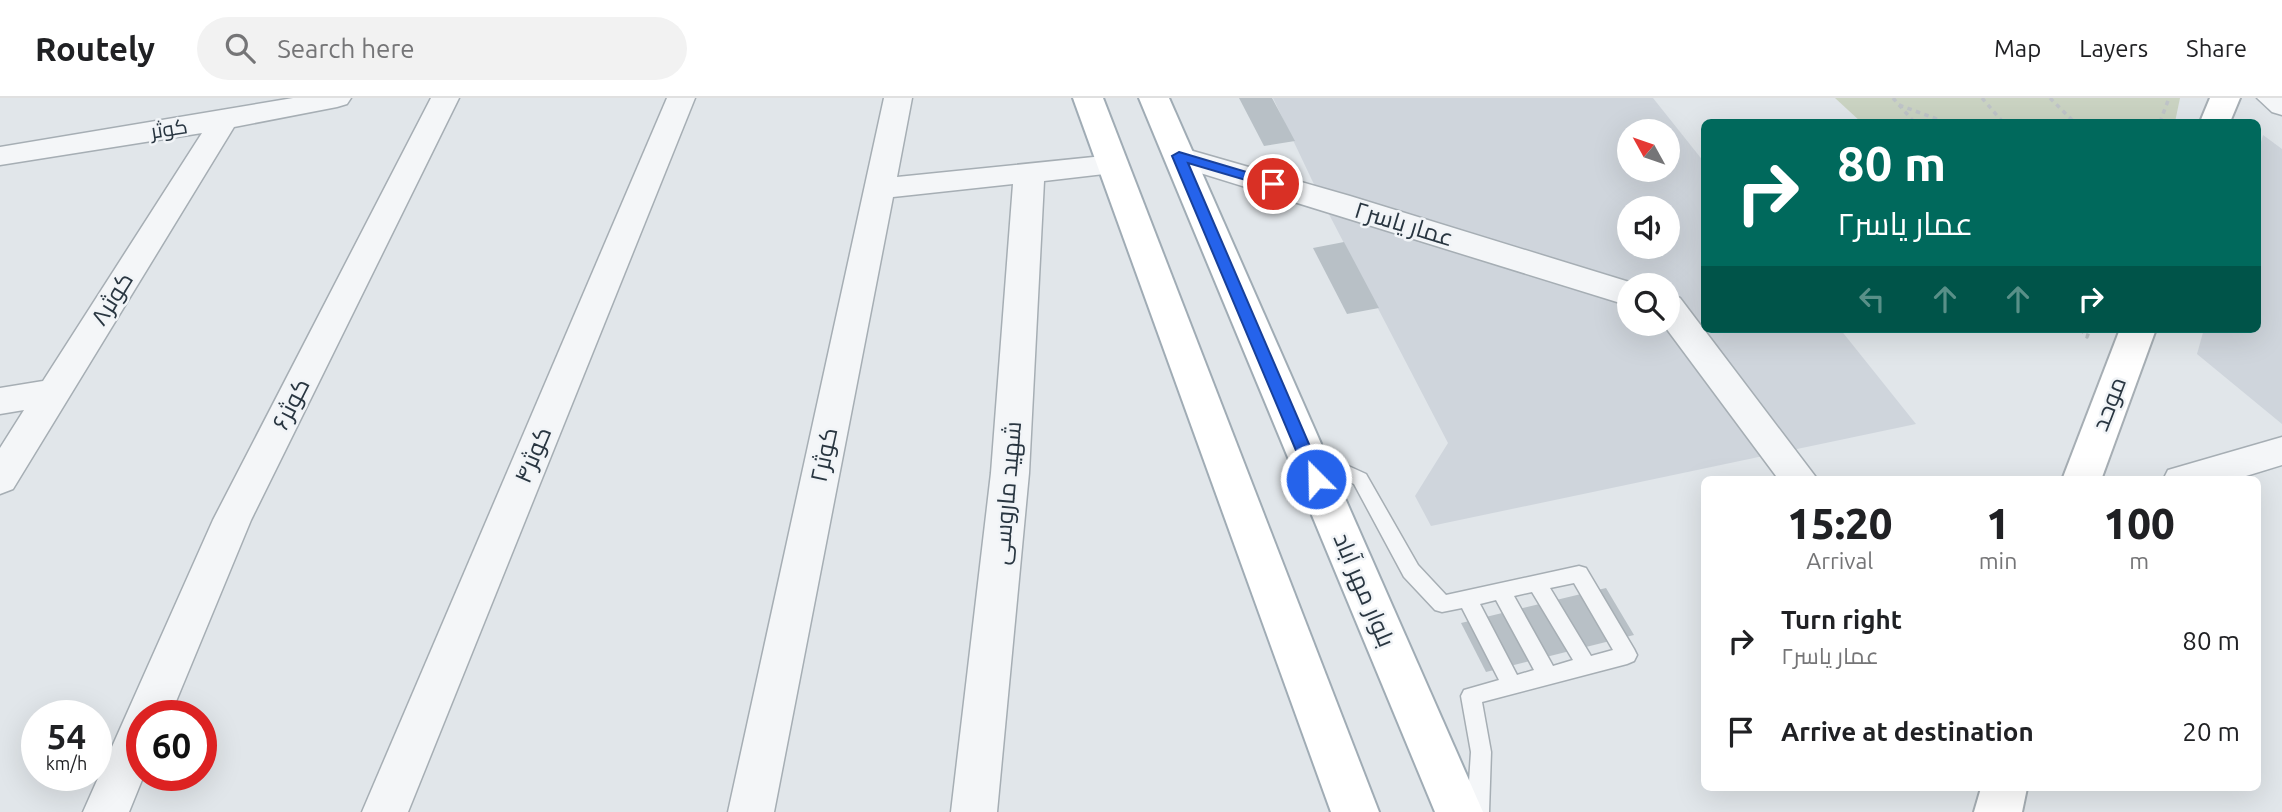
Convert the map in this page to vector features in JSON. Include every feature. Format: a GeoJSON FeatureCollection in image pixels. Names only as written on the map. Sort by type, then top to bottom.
{"type":"FeatureCollection","features":[{"type":"Feature","properties":{"kind":"main road"},"geometry":{"type":"LineString","coordinates":[[1088,98],[1355,812]]}},
{"type":"Feature","properties":{"kind":"main road","name":"بلوار مهر آباد"},"geometry":{"type":"LineString","coordinates":[[1154,98],[1459,812]]}},
{"type":"Feature","properties":{"kind":"main road"},"geometry":{"type":"LineString","coordinates":[[2217,119],[2225,98]]}},
{"type":"Feature","properties":{"kind":"main road","name":"موحد"},"geometry":{"type":"LineString","coordinates":[[2083,476],[2136,333]]}},
{"type":"Feature","properties":{"kind":"main road"},"geometry":{"type":"LineString","coordinates":[[1998,812],[2003,791]]}},
{"type":"Feature","properties":{"kind":"street","name":"کوثر"},"geometry":{"type":"LineString","coordinates":[[0,156],[224,120],[337,98]]}},
{"type":"Feature","properties":{"kind":"street","name":"کوثر۶"},"geometry":{"type":"LineString","coordinates":[[155,700],[232,520],[444,98]]}},
{"type":"Feature","properties":{"kind":"street","name":"کوثر۴"},"geometry":{"type":"LineString","coordinates":[[385,812],[681,98]]}},
{"type":"Feature","properties":{"kind":"street","name":"کوثر۲"},"geometry":{"type":"LineString","coordinates":[[751,812],[898,98]]}},
{"type":"Feature","properties":{"kind":"street"},"geometry":{"type":"LineString","coordinates":[[2271,98],[2282,106]]}},
{"type":"Feature","properties":{"kind":"street","name":"کوثر۸"},"geometry":{"type":"LineString","coordinates":[[0,479],[224,120]]}},
{"type":"Feature","properties":{"kind":"street","name":"عمار یاسر۲"},"geometry":{"type":"LineString","coordinates":[[1179,156],[1617,290]]}},
{"type":"Feature","properties":{"kind":"street"},"geometry":{"type":"LineString","coordinates":[[879,189],[1113,164]]}},
{"type":"Feature","properties":{"kind":"street","name":"شهید ماروسی"},"geometry":{"type":"LineString","coordinates":[[974,812],[1010,473],[1029,173]]}},
{"type":"Feature","properties":{"kind":"street"},"geometry":{"type":"LineString","coordinates":[[1680,322],[1797,476]]}},
{"type":"Feature","properties":{"kind":"street"},"geometry":{"type":"LineString","coordinates":[[0,401],[54,392]]}},
{"type":"Feature","properties":{"kind":"street"},"geometry":{"type":"LineString","coordinates":[[2195,476],[2282,451]]}},
{"type":"Feature","properties":{"kind":"street"},"geometry":{"type":"LineString","coordinates":[[106,812],[126,766]]}},
{"type":"Feature","properties":{"kind":"lane"},"geometry":{"type":"LineString","coordinates":[[1306,453],[1360,479],[1411,571],[1442,604],[1579,574],[1628,655],[1471,696],[1481,752],[1478,812]]}},
{"type":"Feature","properties":{"kind":"lane"},"geometry":{"type":"LineString","coordinates":[[1537,583],[1587,666]]}},
{"type":"Feature","properties":{"kind":"lane"},"geometry":{"type":"LineString","coordinates":[[1501,591],[1548,676]]}},
{"type":"Feature","properties":{"kind":"lane"},"geometry":{"type":"LineString","coordinates":[[1467,598],[1512,686]]}},
{"type":"Feature","properties":{"kind":"path"},"geometry":{"type":"LineString","coordinates":[[1893,98],[1911,119]]}},
{"type":"Feature","properties":{"kind":"path"},"geometry":{"type":"LineString","coordinates":[[1982,98],[2000,119]]}},
{"type":"Feature","properties":{"kind":"path"},"geometry":{"type":"LineString","coordinates":[[2050,98],[2071,119]]}},
{"type":"Feature","properties":{"kind":"path"},"geometry":{"type":"LineString","coordinates":[[2161,119],[2169,98]]}},
{"type":"Feature","properties":{"kind":"path"},"geometry":{"type":"LineString","coordinates":[[1899,105],[1937,119]]}},
{"type":"Feature","properties":{"kind":"shaded area"},"geometry":{"type":"Polygon","coordinates":[[[1273,98],[1653,98],[1670,119],[1617,119],[1617,182],[1680,182],[1680,132],[1701,158],[1701,333],[1843,333],[1916,424],[1431,526],[1415,496],[1448,443],[1320,197],[1273,98]]]}},
{"type":"Feature","properties":{"kind":"shaded area"},"geometry":{"type":"Polygon","coordinates":[[[2263,135],[2282,149],[2282,424],[2197,354],[2203,333],[2261,333],[2263,135]]]}},
{"type":"Feature","properties":{"kind":"green space"},"geometry":{"type":"Polygon","coordinates":[[[1835,98],[2180,98],[2176,119],[1858,119],[1835,98]]]}},
{"type":"Feature","properties":{"kind":"building"},"geometry":{"type":"Polygon","coordinates":[[[1239,98],[1272,98],[1295,141],[1264,146],[1239,98]]]}},
{"type":"Feature","properties":{"kind":"building"},"geometry":{"type":"Polygon","coordinates":[[[1344,242],[1379,308],[1347,314],[1313,248],[1344,242]]]}},
{"type":"Feature","properties":{"kind":"building"},"geometry":{"type":"Polygon","coordinates":[[[1606,588],[1634,635],[1486,672],[1461,623],[1606,588]]]}},
{"type":"Feature","properties":{"kind":"route"},"geometry":{"type":"LineString","coordinates":[[1273,184],[1179,156],[1316,479]]}}]}
